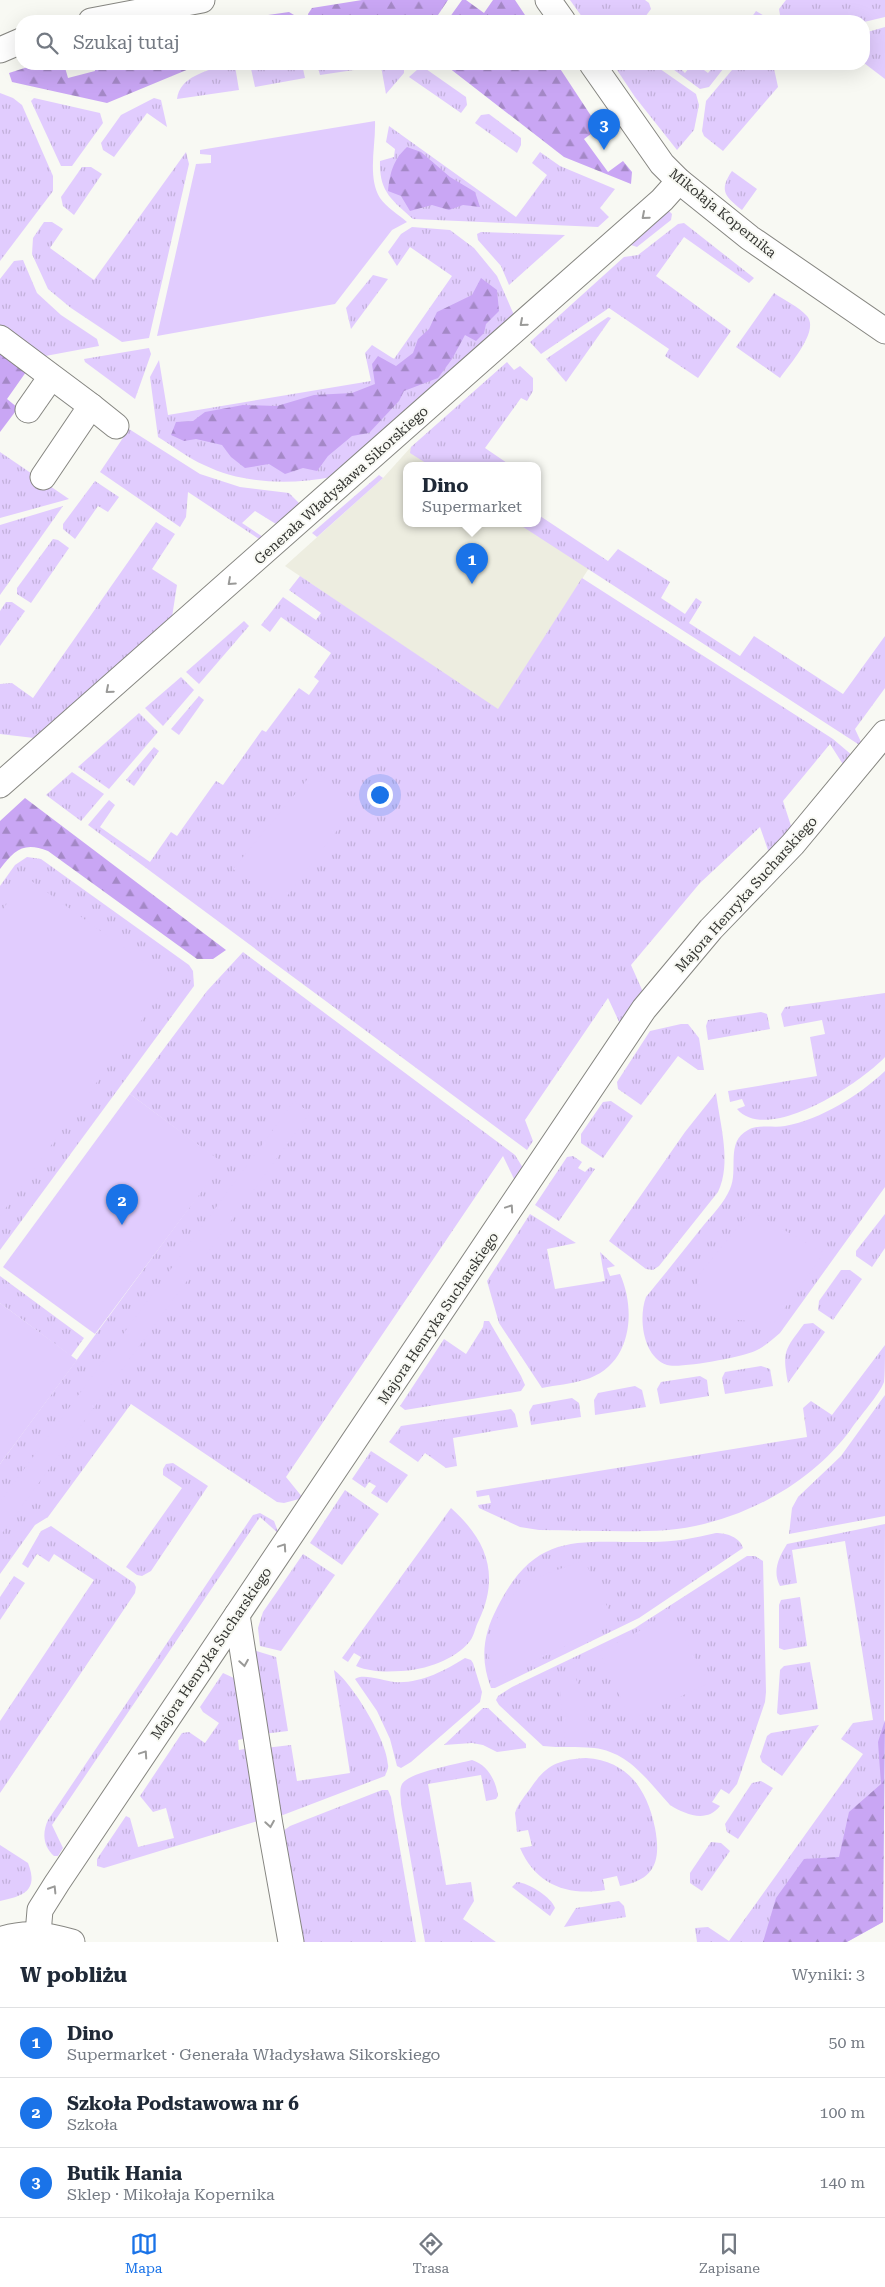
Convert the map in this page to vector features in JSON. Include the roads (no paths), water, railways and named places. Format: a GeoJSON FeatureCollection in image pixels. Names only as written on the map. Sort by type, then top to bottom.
{"type":"FeatureCollection","features":[{"type":"Feature","properties":{"kind":"street"},"geometry":{"type":"LineString","coordinates":[[123,15],[202,0]]}},
{"type":"Feature","properties":{"kind":"street"},"geometry":{"type":"LineString","coordinates":[[548,0],[558,15]]}},
{"type":"Feature","properties":{"kind":"street"},"geometry":{"type":"LineString","coordinates":[[0,50],[15,44]]}},
{"type":"Feature","properties":{"kind":"street","name":"Mikołaja Kopernika"},"geometry":{"type":"LineString","coordinates":[[596,70],[662,164],[679,181],[750,238],[885,331]]}},
{"type":"Feature","properties":{"kind":"street","name":"Generała Władysława Sikorskiego"},"geometry":{"type":"LineString","coordinates":[[0,785],[648,213],[679,181]]}},
{"type":"Feature","properties":{"kind":"street"},"geometry":{"type":"LineString","coordinates":[[0,338],[116,426]]}},
{"type":"Feature","properties":{"kind":"street"},"geometry":{"type":"LineString","coordinates":[[28,410],[51,377]]}},
{"type":"Feature","properties":{"kind":"street"},"geometry":{"type":"LineString","coordinates":[[43,477],[91,406]]}},
{"type":"Feature","properties":{"kind":"street","name":"Majora Henryka Sucharskiego"},"geometry":{"type":"LineString","coordinates":[[38,1934],[40,1910],[44,1903],[644,1009],[711,929],[793,844],[885,733]]}},
{"type":"Feature","properties":{"kind":"street"},"geometry":{"type":"LineString","coordinates":[[238,1615],[268,1816],[290,1942]]}},
{"type":"Feature","properties":{"kind":"street"},"geometry":{"type":"LineString","coordinates":[[0,1940],[26,1934],[38,1934],[72,1942]]}},
{"type":"Feature","properties":{"kind":"place","name":"Butik Hania"},"geometry":{"type":"Point","coordinates":[604,150]}},
{"type":"Feature","properties":{"kind":"place","name":"Dino"},"geometry":{"type":"Point","coordinates":[472,584]}},
{"type":"Feature","properties":{"kind":"place","name":"Szkoła Podstawowa nr 6"},"geometry":{"type":"Point","coordinates":[122,1225]}}]}
